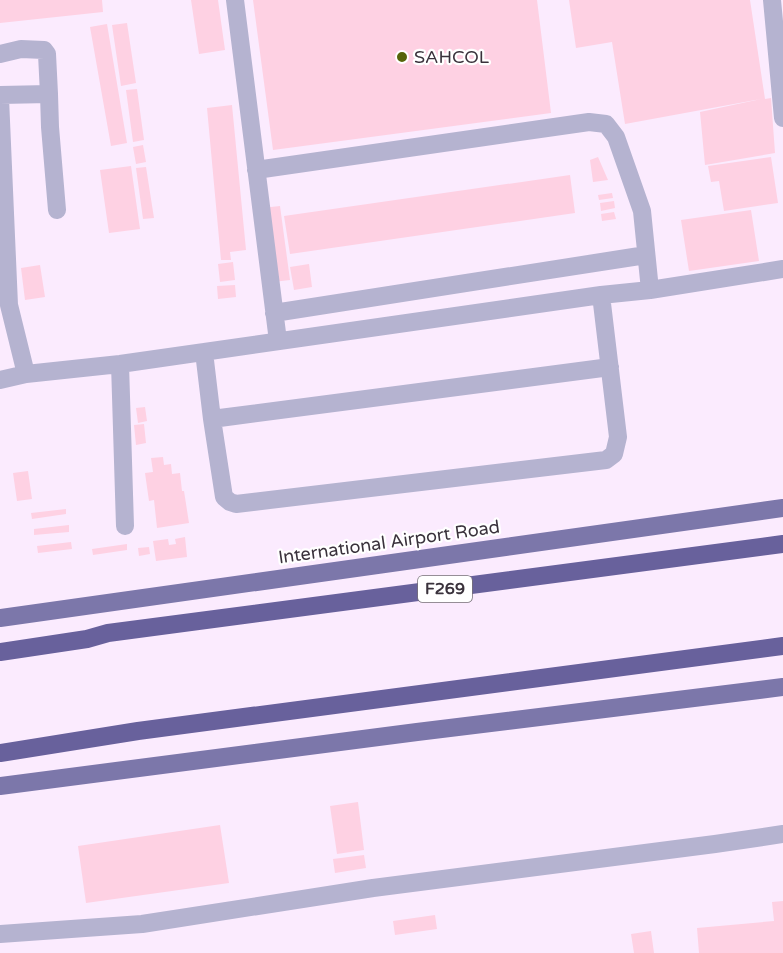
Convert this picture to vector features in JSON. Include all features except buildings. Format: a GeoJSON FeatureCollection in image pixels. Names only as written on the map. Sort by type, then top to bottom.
{"type":"FeatureCollection","features":[{"type":"Feature","properties":{"kind":"highway","name":"F269"},"geometry":{"type":"LineString","coordinates":[[0,652],[87,639],[108,633],[783,544]]}},
{"type":"Feature","properties":{"kind":"highway"},"geometry":{"type":"LineString","coordinates":[[0,753],[138,731],[783,646]]}},
{"type":"Feature","properties":{"kind":"main road","name":"International Airport Road"},"geometry":{"type":"LineString","coordinates":[[0,618],[783,508]]}},
{"type":"Feature","properties":{"kind":"main road"},"geometry":{"type":"LineString","coordinates":[[0,786],[783,687]]}},
{"type":"Feature","properties":{"kind":"lane"},"geometry":{"type":"LineString","coordinates":[[235,0],[278,342]]}},
{"type":"Feature","properties":{"kind":"lane"},"geometry":{"type":"LineString","coordinates":[[772,0],[783,118]]}},
{"type":"Feature","properties":{"kind":"lane"},"geometry":{"type":"LineString","coordinates":[[0,54],[11,50],[44,50],[47,54],[57,210]]}},
{"type":"Feature","properties":{"kind":"lane"},"geometry":{"type":"LineString","coordinates":[[26,374],[9,306],[0,97],[49,94]]}},
{"type":"Feature","properties":{"kind":"lane"},"geometry":{"type":"LineString","coordinates":[[256,170],[589,122],[606,124],[616,137],[642,211],[650,290]]}},
{"type":"Feature","properties":{"kind":"lane"},"geometry":{"type":"LineString","coordinates":[[274,314],[646,255]]}},
{"type":"Feature","properties":{"kind":"lane"},"geometry":{"type":"LineString","coordinates":[[0,380],[26,374],[120,364],[601,295],[650,290],[783,269]]}},
{"type":"Feature","properties":{"kind":"lane"},"geometry":{"type":"LineString","coordinates":[[204,352],[224,497],[236,504],[606,460],[614,454],[618,437],[601,295]]}},
{"type":"Feature","properties":{"kind":"lane"},"geometry":{"type":"LineString","coordinates":[[120,364],[125,526]]}},
{"type":"Feature","properties":{"kind":"lane"},"geometry":{"type":"LineString","coordinates":[[212,419],[610,367]]}},
{"type":"Feature","properties":{"kind":"lane"},"geometry":{"type":"LineString","coordinates":[[0,934],[142,924],[373,888],[783,834]]}},
{"type":"Feature","properties":{"kind":"shaded area"},"geometry":{"type":"Polygon","coordinates":[[[0,0],[783,0],[783,953],[0,953],[0,0]]]}},
{"type":"Feature","properties":{"kind":"place","name":"SAHCOL"},"geometry":{"type":"Point","coordinates":[402,57]}}]}
